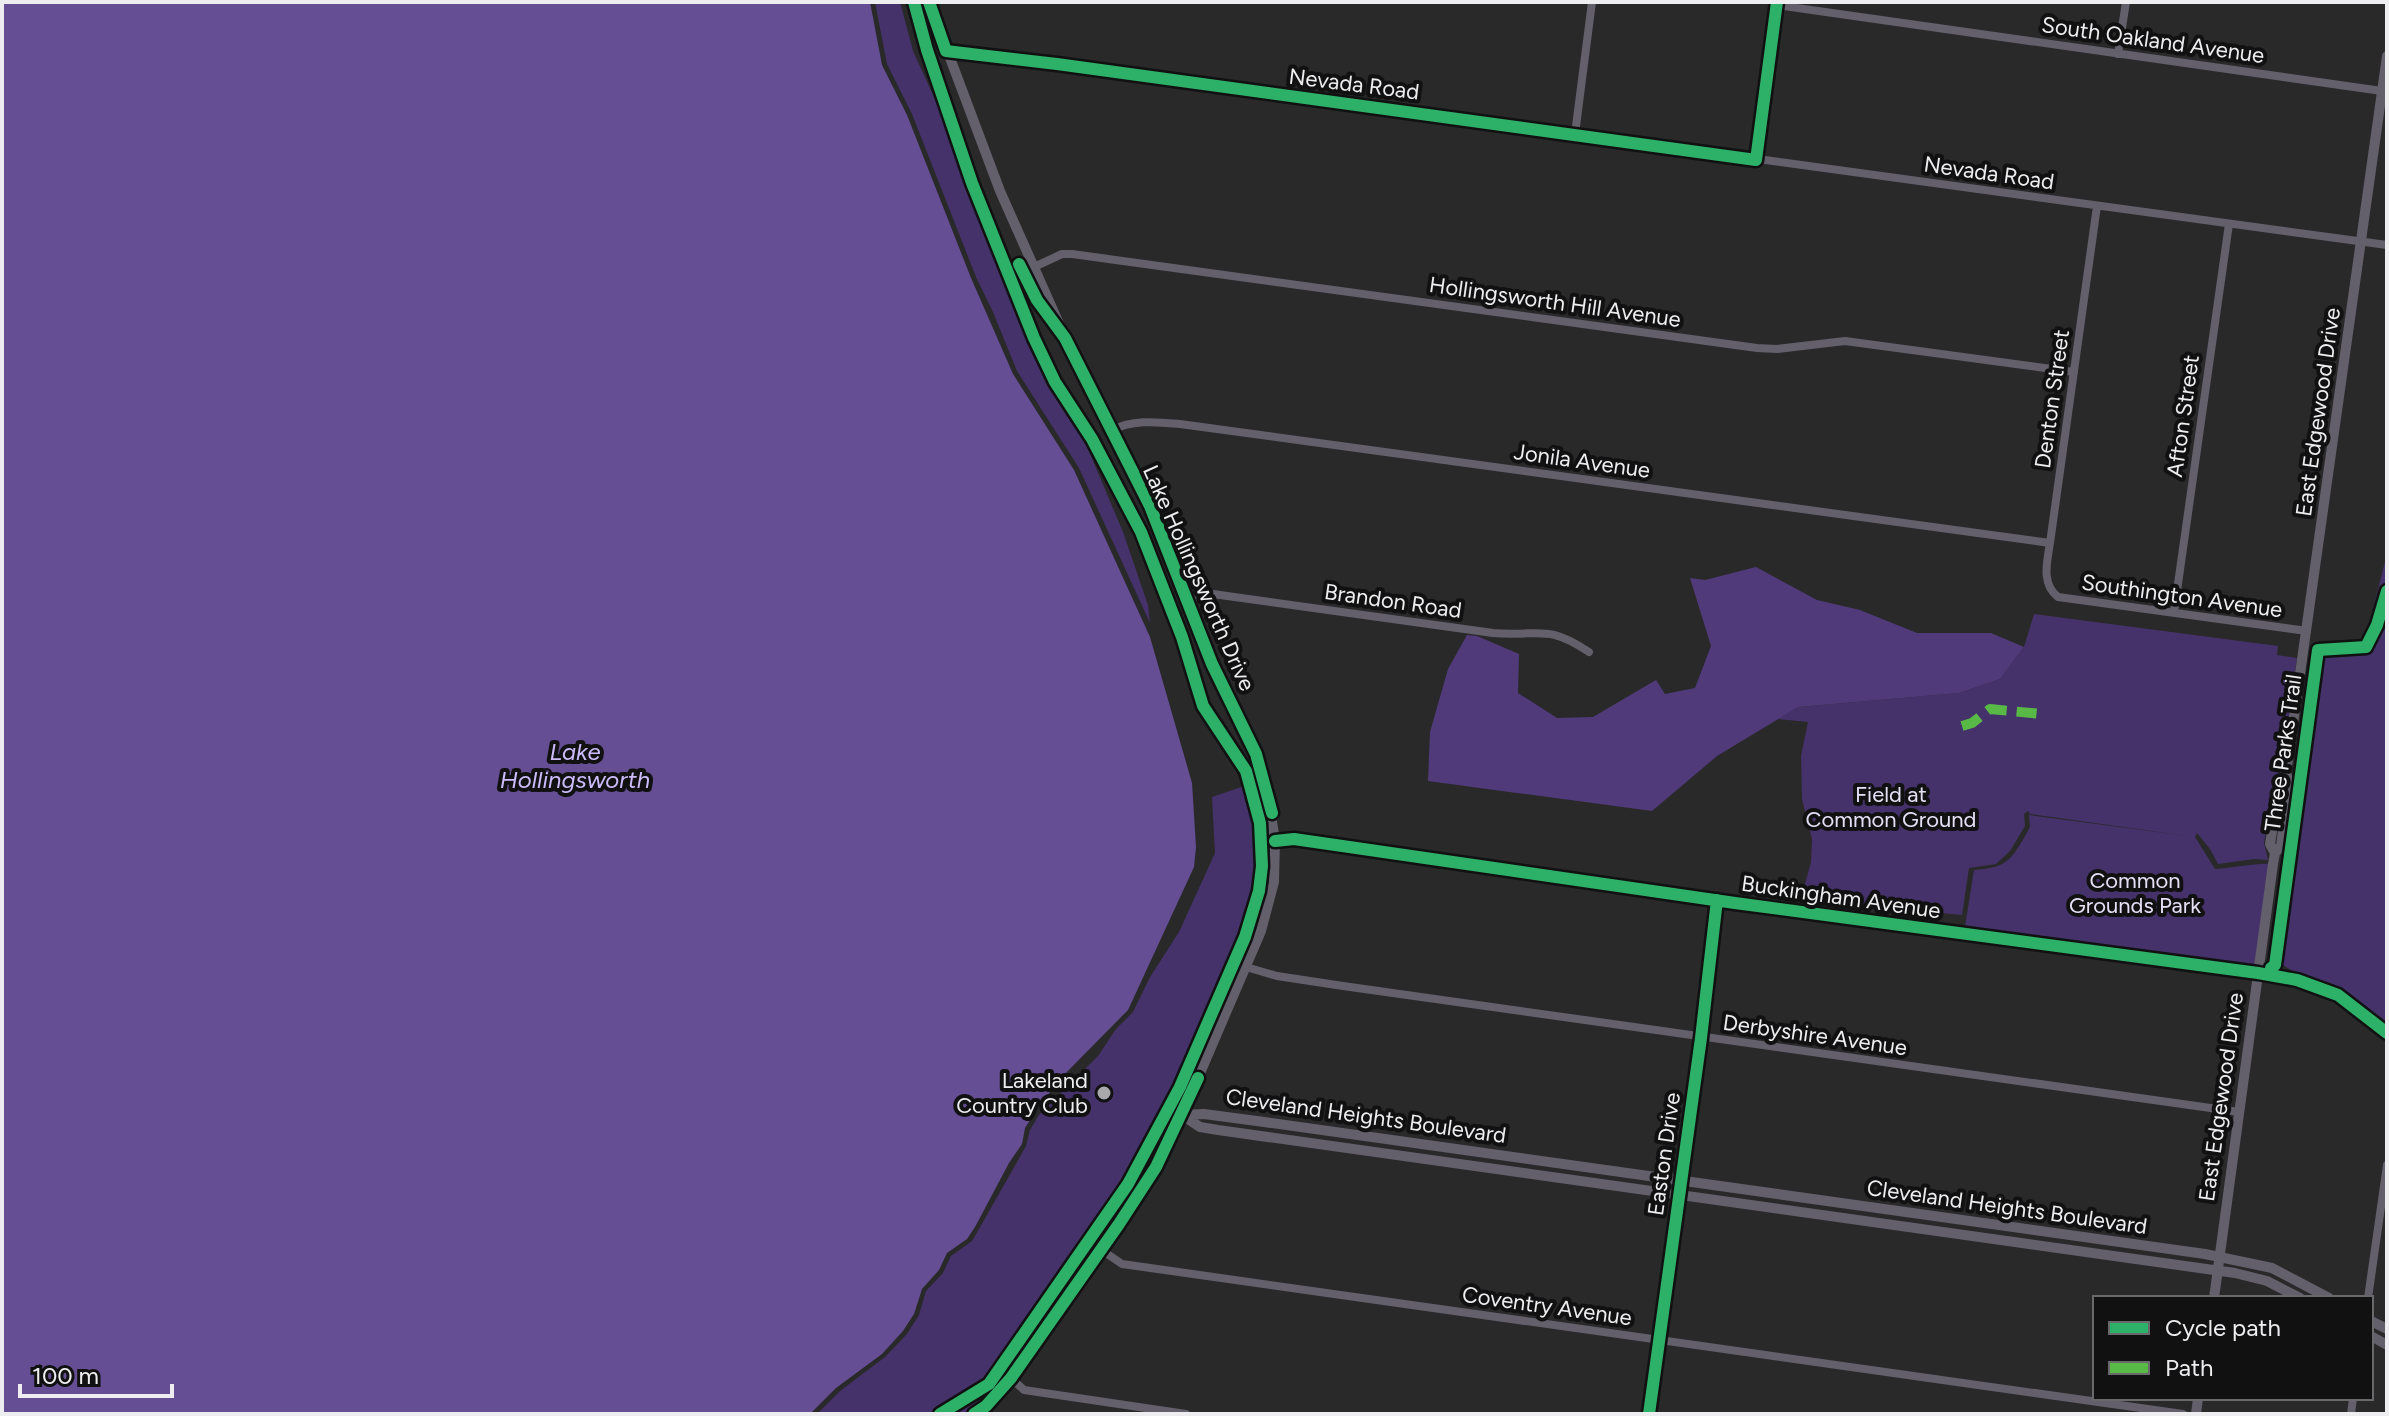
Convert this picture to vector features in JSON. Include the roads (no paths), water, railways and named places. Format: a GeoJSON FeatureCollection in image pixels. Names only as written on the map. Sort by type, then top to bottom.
{"type":"FeatureCollection","features":[{"type":"Feature","properties":{"kind":"street","name":"Lake Hollingsworth Drive"},"geometry":{"type":"LineString","coordinates":[[929,2],[990,167],[1073,355],[1150,506],[1212,664],[1256,754],[1266,783],[1276,861],[1261,931],[1182,1115],[1156,1167],[1009,1380],[986,1406],[974,1414]]}},
{"type":"Feature","properties":{"kind":"street"},"geometry":{"type":"LineString","coordinates":[[1575,134],[1592,2]]}},
{"type":"Feature","properties":{"kind":"street"},"geometry":{"type":"LineString","coordinates":[[2118,54],[2126,2]]}},
{"type":"Feature","properties":{"kind":"street"},"geometry":{"type":"LineString","coordinates":[[1756,160],[1776,4]]}},
{"type":"Feature","properties":{"kind":"street","name":"South Oakland Avenue"},"geometry":{"type":"LineString","coordinates":[[1776,4],[2382,91]]}},
{"type":"Feature","properties":{"kind":"street","name":"Nevada Road"},"geometry":{"type":"LineString","coordinates":[[946,51],[2387,245]]}},
{"type":"Feature","properties":{"kind":"street","name":"East Edgewood Drive"},"geometry":{"type":"LineString","coordinates":[[2214,1296],[2275,853],[2270,844],[2280,781],[2286,773],[2387,56]]}},
{"type":"Feature","properties":{"kind":"street","name":"Denton Street"},"geometry":{"type":"LineString","coordinates":[[2054,594],[2046,576],[2097,206]]}},
{"type":"Feature","properties":{"kind":"street","name":"Afton Street"},"geometry":{"type":"LineString","coordinates":[[2174,612],[2229,224]]}},
{"type":"Feature","properties":{"kind":"street","name":"Hollingsworth Hill Avenue"},"geometry":{"type":"LineString","coordinates":[[1034,267],[1062,254],[1072,254],[1741,346],[1777,349],[1845,341],[2074,372]]}},
{"type":"Feature","properties":{"kind":"street","name":"Jonila Avenue"},"geometry":{"type":"LineString","coordinates":[[1111,431],[1120,425],[1154,422],[1180,424],[2050,543]]}},
{"type":"Feature","properties":{"kind":"street","name":"Brandon Road"},"geometry":{"type":"LineString","coordinates":[[1187,599],[1213,594],[1493,633],[1519,635],[1545,631],[1563,636],[1589,652]]}},
{"type":"Feature","properties":{"kind":"street","name":"Southington Avenue"},"geometry":{"type":"LineString","coordinates":[[2054,594],[2307,631]]}},
{"type":"Feature","properties":{"kind":"street","name":"Buckingham Avenue"},"geometry":{"type":"LineString","coordinates":[[1275,841],[1309,841],[2258,973],[2297,980],[2338,995],[2387,1033]]}},
{"type":"Feature","properties":{"kind":"street","name":"Easton Drive"},"geometry":{"type":"LineString","coordinates":[[1649,1414],[1717,900]]}},
{"type":"Feature","properties":{"kind":"street","name":"Derbyshire Avenue"},"geometry":{"type":"LineString","coordinates":[[1246,967],[1304,980],[1701,1038],[2239,1112]]}},
{"type":"Feature","properties":{"kind":"street","name":"Cleveland Heights Boulevard"},"geometry":{"type":"LineString","coordinates":[[1182,1115],[1204,1114],[2220,1256],[2272,1268],[2325,1296]]}},
{"type":"Feature","properties":{"kind":"street","name":"Cleveland Heights Boulevard"},"geometry":{"type":"LineString","coordinates":[[1182,1115],[1209,1129],[2219,1271],[2267,1281],[2296,1296]]}},
{"type":"Feature","properties":{"kind":"street"},"geometry":{"type":"LineString","coordinates":[[1428,1159],[1431,1146]]}},
{"type":"Feature","properties":{"kind":"street"},"geometry":{"type":"LineString","coordinates":[[2368,1296],[2387,1165]]}},
{"type":"Feature","properties":{"kind":"street"},"geometry":{"type":"LineString","coordinates":[[1948,1233],[1950,1219]]}},
{"type":"Feature","properties":{"kind":"street","name":"Coventry Avenue"},"geometry":{"type":"LineString","coordinates":[[1100,1249],[1122,1264],[2183,1414]]}},
{"type":"Feature","properties":{"kind":"street"},"geometry":{"type":"LineString","coordinates":[[989,1414],[1009,1380],[1024,1390],[1186,1414]]}},
{"type":"Feature","properties":{"kind":"water","name":"Lake Hollingsworth"},"geometry":{"type":"Polygon","coordinates":[[[2,2],[870,2],[882,65],[907,115],[971,278],[1013,374],[1074,470],[1150,637],[1192,783],[1196,847],[1194,867],[1128,1010],[1060,1079],[1037,1109],[1025,1128],[1022,1144],[975,1227],[967,1239],[947,1253],[939,1270],[922,1289],[914,1314],[903,1331],[882,1354],[836,1388],[810,1414],[2,1414],[2,2]]]}},
{"type":"Feature","properties":{"kind":"place","name":"Lakeland Country Club"},"geometry":{"type":"Point","coordinates":[1104,1093]}},
{"type":"Feature","properties":{"kind":"park label","name":"Field at Common Ground"},"geometry":{"type":"Point","coordinates":[1891,806]}},
{"type":"Feature","properties":{"kind":"park label","name":"Common Grounds Park"},"geometry":{"type":"Point","coordinates":[2135,892]}}]}
